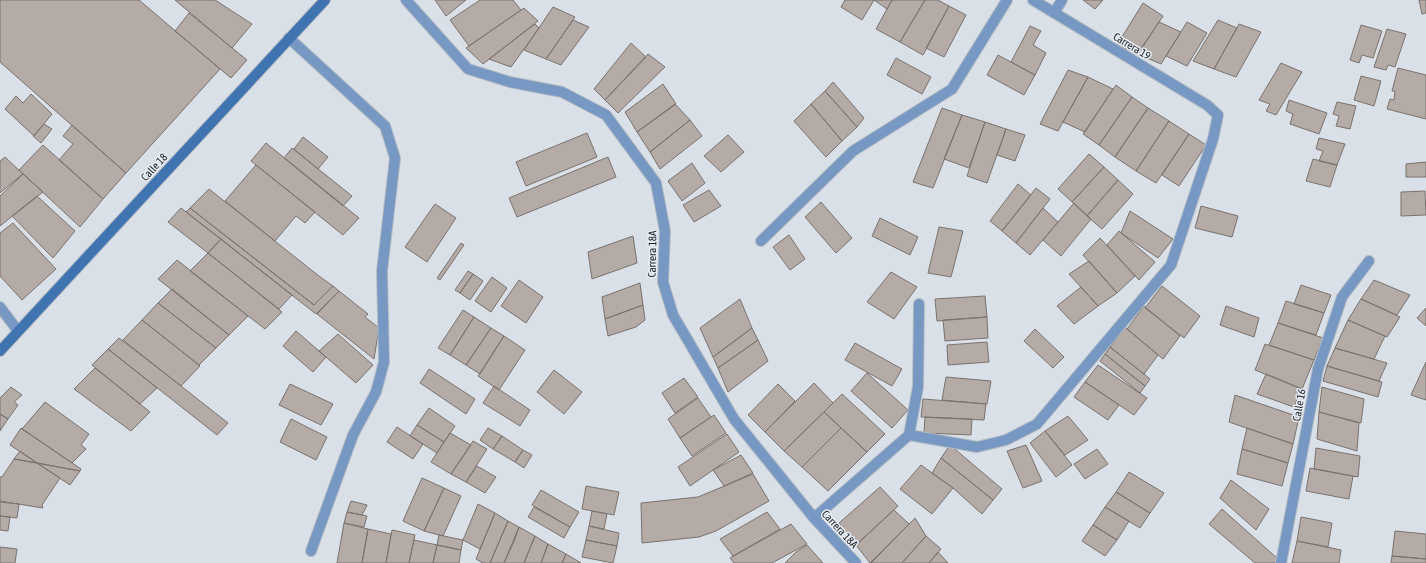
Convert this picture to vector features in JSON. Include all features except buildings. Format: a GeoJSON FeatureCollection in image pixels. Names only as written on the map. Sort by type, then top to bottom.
{"type":"FeatureCollection","features":[{"type":"Feature","properties":{"kind":"main road","name":"Calle 18"},"geometry":{"type":"LineString","coordinates":[[0,351],[289,38],[326,0]]}},
{"type":"Feature","properties":{"kind":"street","name":"Carrera 18A"},"geometry":{"type":"LineString","coordinates":[[406,0],[468,69],[510,82],[562,92],[606,115],[656,183],[665,231],[663,282],[673,315],[734,419],[814,518],[856,563]]}},
{"type":"Feature","properties":{"kind":"street"},"geometry":{"type":"LineString","coordinates":[[761,241],[853,151],[952,89],[1006,0]]}},
{"type":"Feature","properties":{"kind":"street","name":"Carrera 19"},"geometry":{"type":"LineString","coordinates":[[910,435],[977,447],[1006,440],[1037,424],[1171,265],[1214,138],[1218,115],[1208,105],[1033,0]]}},
{"type":"Feature","properties":{"kind":"street"},"geometry":{"type":"LineString","coordinates":[[1054,13],[1062,0]]}},
{"type":"Feature","properties":{"kind":"street"},"geometry":{"type":"LineString","coordinates":[[289,38],[385,126],[395,158],[382,271],[384,362],[376,392],[353,435],[311,551]]}},
{"type":"Feature","properties":{"kind":"street","name":"Calle 16"},"geometry":{"type":"LineString","coordinates":[[1281,563],[1318,370],[1342,297],[1369,261]]}},
{"type":"Feature","properties":{"kind":"street"},"geometry":{"type":"LineString","coordinates":[[814,518],[910,435],[918,387],[919,304]]}},
{"type":"Feature","properties":{"kind":"street"},"geometry":{"type":"LineString","coordinates":[[0,307],[18,331]]}}]}
